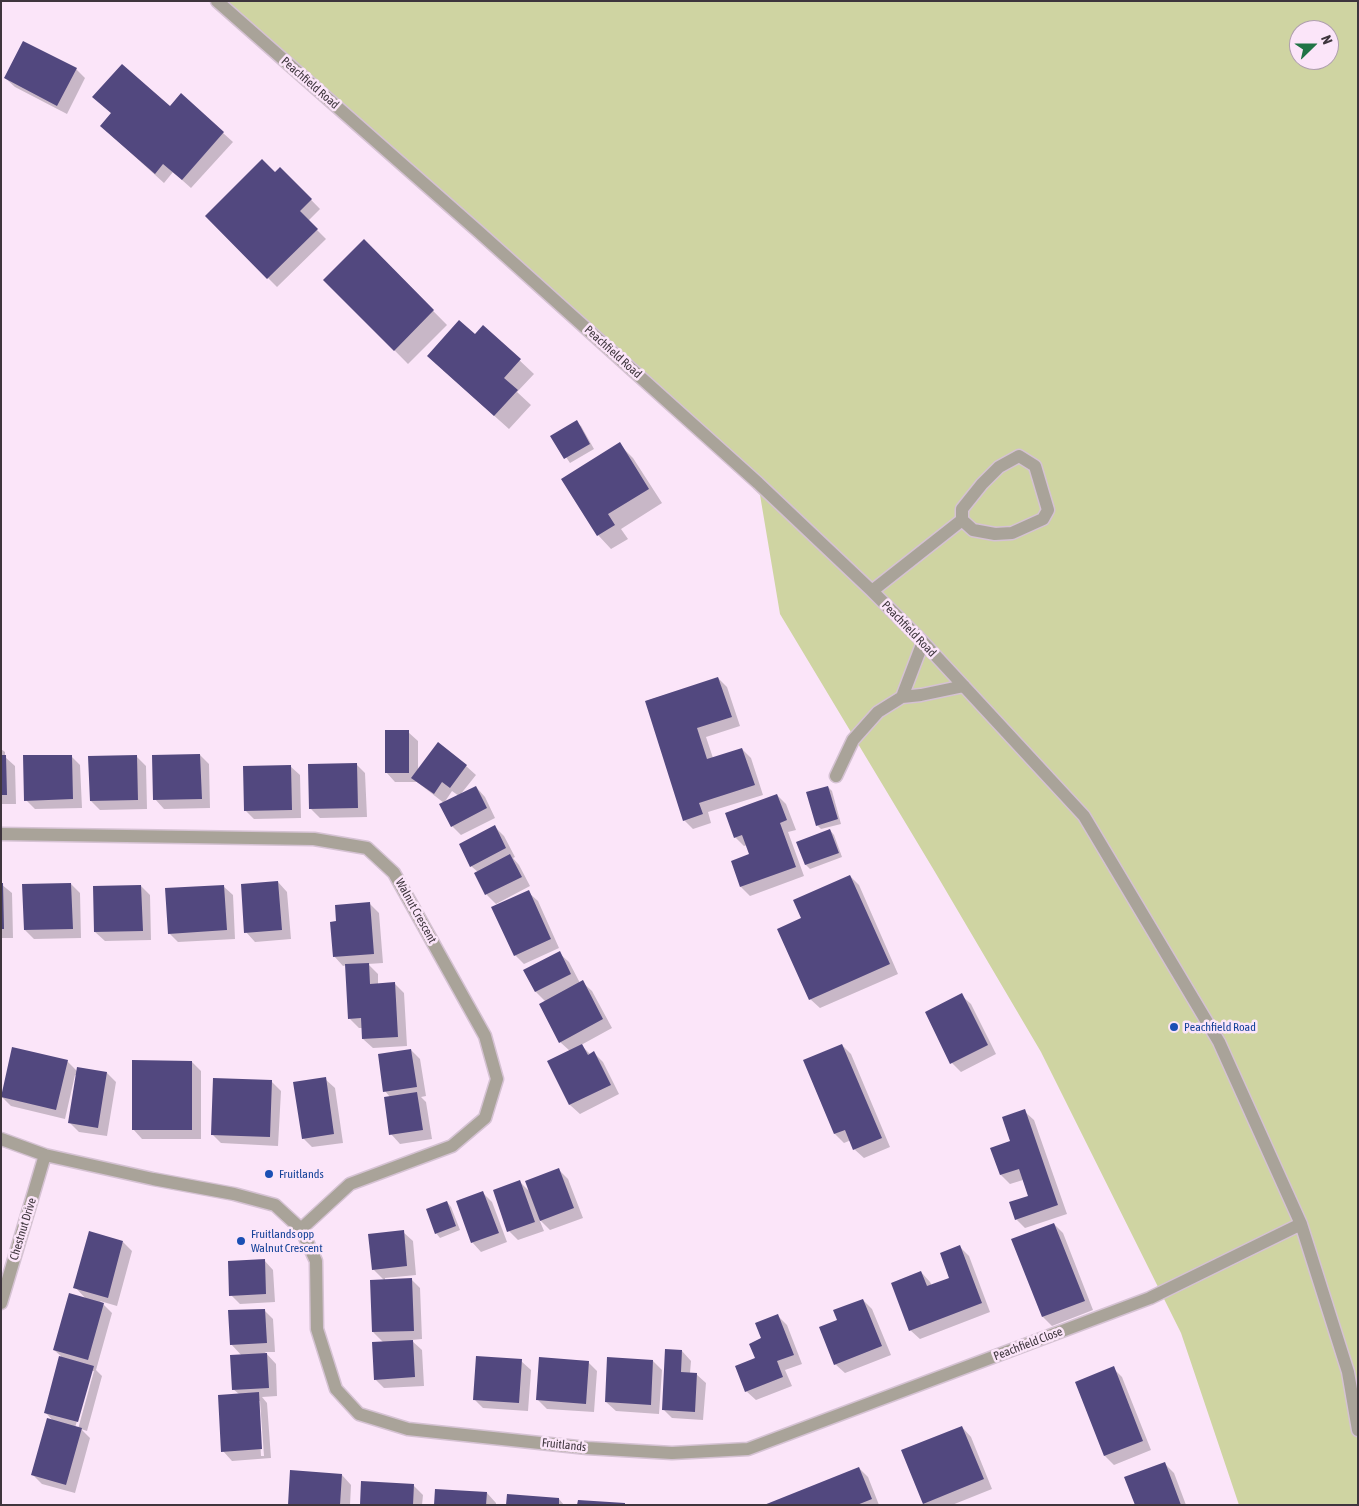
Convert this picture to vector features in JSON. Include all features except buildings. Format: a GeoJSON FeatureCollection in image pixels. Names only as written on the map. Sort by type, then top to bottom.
{"type":"FeatureCollection","features":[{"type":"Feature","properties":{"kind":"street","name":"Peachfield Road"},"geometry":{"type":"LineString","coordinates":[[217,1],[523,271],[758,483],[923,642],[1084,816],[1219,1042],[1301,1224],[1348,1372],[1358,1430]]}},
{"type":"Feature","properties":{"kind":"street"},"geometry":{"type":"LineString","coordinates":[[1020,456],[1035,466],[1048,510],[1043,519],[1012,533],[995,534],[973,530],[962,520],[962,509],[982,484],[999,467],[1020,456]]}},
{"type":"Feature","properties":{"kind":"street"},"geometry":{"type":"LineString","coordinates":[[872,591],[962,520]]}},
{"type":"Feature","properties":{"kind":"street"},"geometry":{"type":"LineString","coordinates":[[902,697],[923,642]]}},
{"type":"Feature","properties":{"kind":"street"},"geometry":{"type":"LineString","coordinates":[[836,776],[853,740],[878,712],[902,697],[964,686]]}},
{"type":"Feature","properties":{"kind":"street","name":"Walnut Crescent"},"geometry":{"type":"LineString","coordinates":[[1,834],[314,839],[367,848],[394,873],[485,1036],[497,1080],[485,1118],[452,1146],[350,1184],[301,1229]]}},
{"type":"Feature","properties":{"kind":"street","name":"Fruitlands"},"geometry":{"type":"LineString","coordinates":[[1,1139],[45,1155],[242,1196],[275,1205],[301,1229],[316,1261],[317,1329],[336,1389],[359,1414],[408,1429],[587,1448],[672,1453],[748,1449]]}},
{"type":"Feature","properties":{"kind":"street","name":"Chestnut Drive"},"geometry":{"type":"LineString","coordinates":[[1,1304],[45,1155]]}},
{"type":"Feature","properties":{"kind":"street","name":"Peachfield Close"},"geometry":{"type":"LineString","coordinates":[[748,1449],[1150,1298],[1301,1224]]}},
{"type":"Feature","properties":{"kind":"green space"},"geometry":{"type":"Polygon","coordinates":[[[217,1],[1358,1],[1358,1505],[1239,1505],[1181,1333],[1041,1052],[780,614],[758,483],[217,1]]]}},
{"type":"Feature","properties":{"kind":"place","name":"Peachfield Road"},"geometry":{"type":"Point","coordinates":[1174,1027]}},
{"type":"Feature","properties":{"kind":"place","name":"Fruitlands"},"geometry":{"type":"Point","coordinates":[269,1174]}},
{"type":"Feature","properties":{"kind":"place","name":"Fruitlands opp Walnut Crescent"},"geometry":{"type":"Point","coordinates":[241,1241]}}]}
